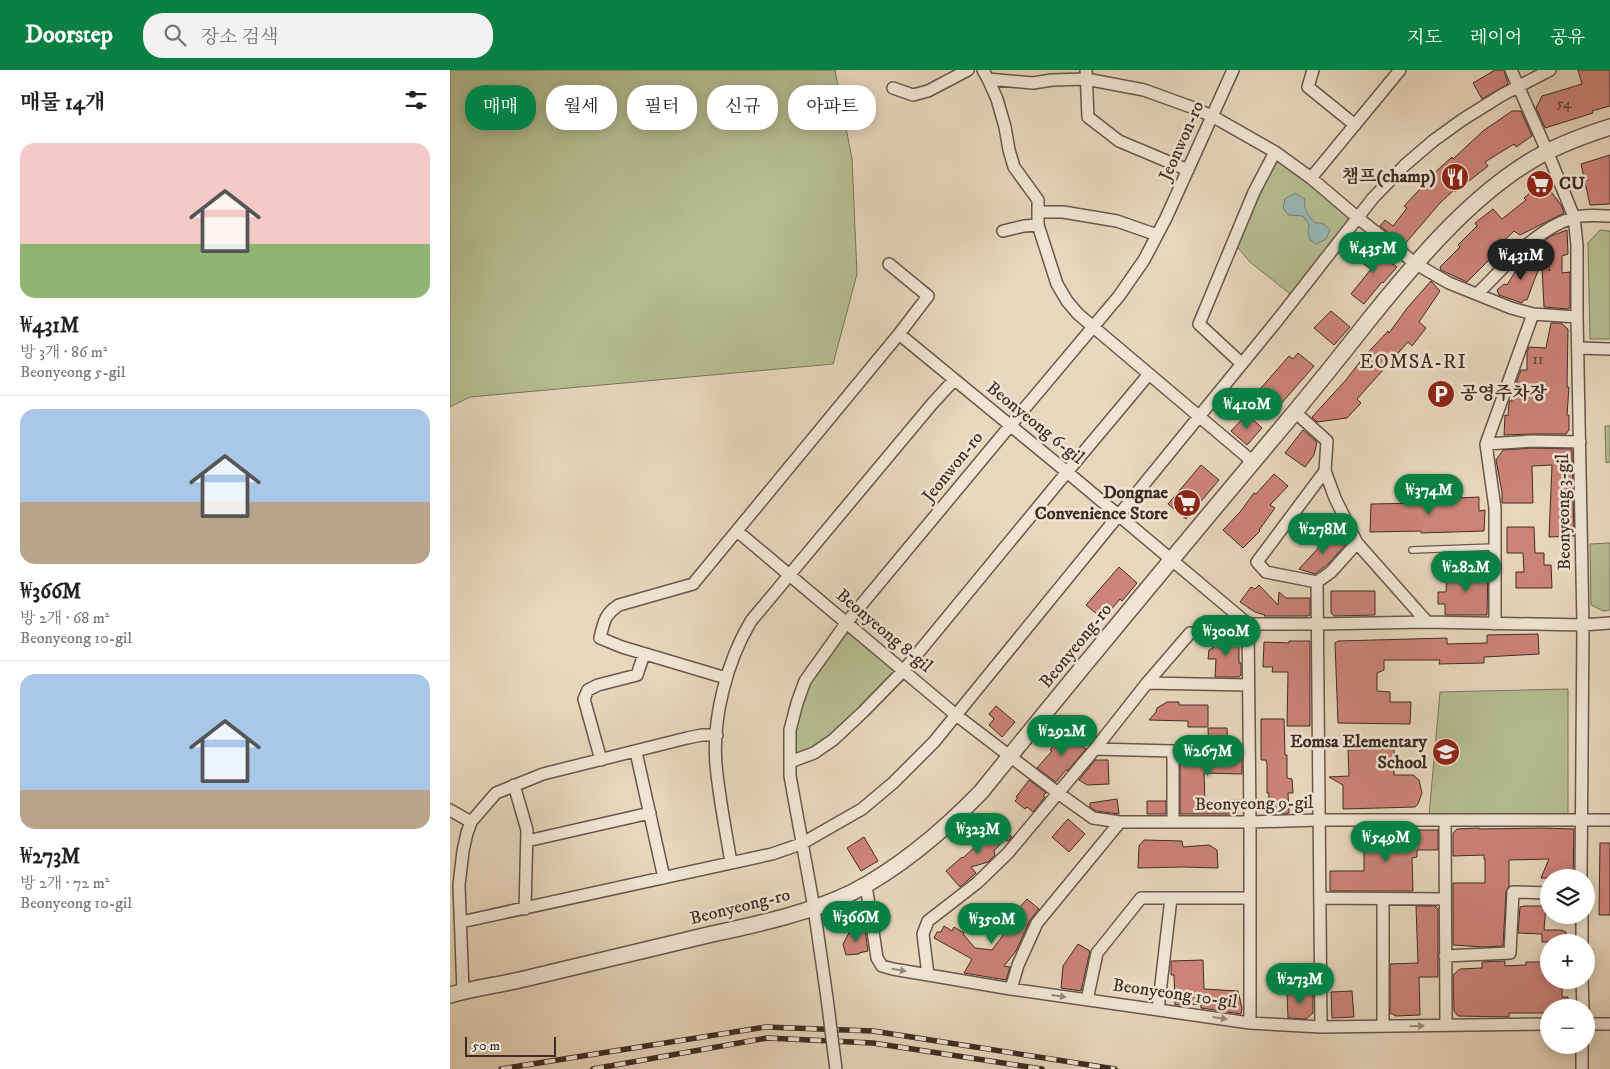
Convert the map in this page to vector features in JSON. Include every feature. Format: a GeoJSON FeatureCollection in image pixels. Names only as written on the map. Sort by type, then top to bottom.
{"type":"FeatureCollection","features":[{"type":"Feature","properties":{"kind":"street"},"geometry":{"type":"LineString","coordinates":[[893,88],[913,95],[928,91],[968,70]]}},
{"type":"Feature","properties":{"kind":"street","name":"Jeonwon-ro"},"geometry":{"type":"LineString","coordinates":[[836,1069],[814,908],[790,776],[790,730],[805,681],[848,622],[1119,296],[1144,260],[1157,235],[1233,70]]}},
{"type":"Feature","properties":{"kind":"street"},"geometry":{"type":"LineString","coordinates":[[1313,70],[1308,87],[1355,125]]}},
{"type":"Feature","properties":{"kind":"street"},"geometry":{"type":"LineString","coordinates":[[1311,178],[1400,70]]}},
{"type":"Feature","properties":{"kind":"street","name":"Beonyeong 3-gil"},"geometry":{"type":"LineString","coordinates":[[1511,70],[1574,217],[1577,245],[1583,625],[1581,869]]}},
{"type":"Feature","properties":{"kind":"street"},"geometry":{"type":"LineString","coordinates":[[461,922],[772,854],[801,844],[862,809],[934,742],[1242,364],[1373,198],[1405,165],[1462,120],[1517,87],[1550,70]]}},
{"type":"Feature","properties":{"kind":"street"},"geometry":{"type":"LineString","coordinates":[[985,74],[1033,82],[1086,75],[1144,90],[1212,116],[1275,152],[1311,178],[1416,264],[1449,283],[1511,308],[1533,314],[1577,317]]}},
{"type":"Feature","properties":{"kind":"street"},"geometry":{"type":"LineString","coordinates":[[985,74],[997,99],[1005,127],[1008,150],[1014,167],[1038,200],[1038,225],[1057,284],[1067,301],[1094,328],[1253,462]]}},
{"type":"Feature","properties":{"kind":"street"},"geometry":{"type":"LineString","coordinates":[[1086,75],[1088,117],[1119,141],[1188,170]]}},
{"type":"Feature","properties":{"kind":"street","name":"Beonyeong-ro"},"geometry":{"type":"LineString","coordinates":[[456,994],[736,929],[814,908],[850,893],[894,867],[953,821],[981,792],[1170,560],[1295,412],[1398,284],[1444,232],[1491,189],[1527,162],[1576,138],[1610,127]]}},
{"type":"Feature","properties":{"kind":"street"},"geometry":{"type":"LineString","coordinates":[[1242,364],[1199,324],[1254,192],[1275,152]]}},
{"type":"Feature","properties":{"kind":"street"},"geometry":{"type":"LineString","coordinates":[[1038,212],[1063,212],[1117,221],[1157,235]]}},
{"type":"Feature","properties":{"kind":"street"},"geometry":{"type":"LineString","coordinates":[[1477,294],[1535,237],[1557,224],[1574,217],[1610,216]]}},
{"type":"Feature","properties":{"kind":"street"},"geometry":{"type":"LineString","coordinates":[[1003,231],[1038,225]]}},
{"type":"Feature","properties":{"kind":"street"},"geometry":{"type":"LineString","coordinates":[[726,678],[644,654],[600,638],[604,619],[612,610],[620,605],[693,584],[899,334],[928,296],[889,264]]}},
{"type":"Feature","properties":{"kind":"street"},"geometry":{"type":"LineString","coordinates":[[1495,624],[1495,508],[1486,444],[1533,314]]}},
{"type":"Feature","properties":{"kind":"street","name":"Beonyeong 6-gil"},"geometry":{"type":"LineString","coordinates":[[899,334],[1118,514],[1170,560],[1248,624]]}},
{"type":"Feature","properties":{"kind":"street"},"geometry":{"type":"LineString","coordinates":[[1578,348],[1610,349]]}},
{"type":"Feature","properties":{"kind":"street"},"geometry":{"type":"LineString","coordinates":[[790,762],[814,753],[833,740],[864,712],[904,670],[1149,374]]}},
{"type":"Feature","properties":{"kind":"street"},"geometry":{"type":"LineString","coordinates":[[731,863],[716,763],[720,699],[736,650],[751,621],[954,380]]}},
{"type":"Feature","properties":{"kind":"street"},"geometry":{"type":"LineString","coordinates":[[1295,412],[1327,441],[1325,471],[1357,543],[1428,622]]}},
{"type":"Feature","properties":{"kind":"street"},"geometry":{"type":"LineString","coordinates":[[1486,444],[1532,441],[1580,442]]}},
{"type":"Feature","properties":{"kind":"street"},"geometry":{"type":"LineString","coordinates":[[1325,471],[1257,562],[1266,572],[1317,582],[1331,572],[1357,543]]}},
{"type":"Feature","properties":{"kind":"street","name":"Beonyeong 8-gil"},"geometry":{"type":"LineString","coordinates":[[737,531],[848,622],[956,715],[1010,756]]}},
{"type":"Feature","properties":{"kind":"street"},"geometry":{"type":"LineString","coordinates":[[1317,582],[1321,1027]]}},
{"type":"Feature","properties":{"kind":"street"},"geometry":{"type":"LineString","coordinates":[[1250,1022],[1248,624],[1428,622],[1583,625],[1610,623]]}},
{"type":"Feature","properties":{"kind":"street"},"geometry":{"type":"LineString","coordinates":[[928,975],[923,934],[928,922],[977,883],[1008,853],[1190,633]]}},
{"type":"Feature","properties":{"kind":"street"},"geometry":{"type":"LineString","coordinates":[[601,760],[584,699],[588,690],[598,685],[637,675],[644,654]]}},
{"type":"Feature","properties":{"kind":"street"},"geometry":{"type":"LineString","coordinates":[[1147,683],[1248,686]]}},
{"type":"Feature","properties":{"kind":"street"},"geometry":{"type":"LineString","coordinates":[[456,994],[461,922],[459,885],[467,833],[471,822],[496,793],[543,774],[687,738],[717,735]]}},
{"type":"Feature","properties":{"kind":"street"},"geometry":{"type":"LineString","coordinates":[[1095,749],[1173,751],[1173,822]]}},
{"type":"Feature","properties":{"kind":"street"},"geometry":{"type":"LineString","coordinates":[[636,752],[664,878]]}},
{"type":"Feature","properties":{"kind":"street","name":"Beonyeong 9-gil"},"geometry":{"type":"LineString","coordinates":[[1010,756],[1093,818],[1120,822],[1610,820]]}},
{"type":"Feature","properties":{"kind":"street"},"geometry":{"type":"LineString","coordinates":[[514,785],[526,830],[527,841],[525,909]]}},
{"type":"Feature","properties":{"kind":"street"},"geometry":{"type":"LineString","coordinates":[[450,810],[471,822]]}},
{"type":"Feature","properties":{"kind":"street"},"geometry":{"type":"LineString","coordinates":[[527,841],[650,813]]}},
{"type":"Feature","properties":{"kind":"street"},"geometry":{"type":"LineString","coordinates":[[1445,821],[1446,1025]]}},
{"type":"Feature","properties":{"kind":"street"},"geometry":{"type":"LineString","coordinates":[[1011,989],[1018,966],[1037,923],[1120,822]]}},
{"type":"Feature","properties":{"kind":"street","name":"Beonyeong 10-gil"},"geometry":{"type":"LineString","coordinates":[[866,884],[877,958],[882,966],[1011,989],[1250,1022],[1321,1027],[1540,1024]]}},
{"type":"Feature","properties":{"kind":"street"},"geometry":{"type":"LineString","coordinates":[[1445,956],[1510,953],[1513,892],[1540,893]]}},
{"type":"Feature","properties":{"kind":"street"},"geometry":{"type":"LineString","coordinates":[[1088,1000],[1097,953],[1141,898],[1250,898]]}},
{"type":"Feature","properties":{"kind":"street"},"geometry":{"type":"LineString","coordinates":[[1158,1010],[1171,898]]}},
{"type":"Feature","properties":{"kind":"street"},"geometry":{"type":"LineString","coordinates":[[1320,898],[1445,899]]}},
{"type":"Feature","properties":{"kind":"street"},"geometry":{"type":"LineString","coordinates":[[1383,899],[1383,1026]]}},
{"type":"Feature","properties":{"kind":"street"},"geometry":{"type":"LineString","coordinates":[[1595,1024],[1610,1024]]}},
{"type":"Feature","properties":{"kind":"street"},"geometry":{"type":"LineString","coordinates":[[1582,1054],[1582,1069]]}},
{"type":"Feature","properties":{"kind":"lane"},"geometry":{"type":"LineString","coordinates":[[1412,550],[1496,547]]}},
{"type":"Feature","properties":{"kind":"green space"},"geometry":{"type":"Polygon","coordinates":[[[450,70],[835,70],[838,85],[788,85],[788,130],[846,130],[852,159],[857,274],[833,364],[470,397],[450,407],[450,70]]]}},
{"type":"Feature","properties":{"kind":"green space"},"geometry":{"type":"Polygon","coordinates":[[[1275,152],[1357,217],[1294,297],[1250,262],[1233,242],[1275,152]]]}},
{"type":"Feature","properties":{"kind":"green space"},"geometry":{"type":"Polygon","coordinates":[[[1600,230],[1610,231],[1610,339],[1590,339],[1588,243],[1600,230]]]}},
{"type":"Feature","properties":{"kind":"green space"},"geometry":{"type":"Polygon","coordinates":[[[1605,426],[1610,426],[1610,462],[1606,463],[1605,426]]]}},
{"type":"Feature","properties":{"kind":"green space"},"geometry":{"type":"Polygon","coordinates":[[[1610,543],[1610,610],[1603,611],[1591,605],[1590,544],[1610,543]]]}},
{"type":"Feature","properties":{"kind":"green space"},"geometry":{"type":"Polygon","coordinates":[[[847,622],[904,670],[833,740],[790,762],[797,703],[847,622]]]}},
{"type":"Feature","properties":{"kind":"green space"},"geometry":{"type":"Polygon","coordinates":[[[1568,689],[1568,816],[1429,816],[1440,692],[1568,689]]]}},
{"type":"Feature","properties":{"kind":"water"},"geometry":{"type":"Polygon","coordinates":[[[1295,193],[1305,199],[1305,209],[1315,223],[1323,224],[1330,230],[1326,239],[1316,244],[1310,240],[1309,225],[1303,216],[1288,215],[1283,208],[1285,199],[1295,193]]]}},
{"type":"Feature","properties":{"kind":"building"},"geometry":{"type":"Polygon","coordinates":[[[1495,70],[1504,70],[1508,84],[1482,99],[1473,83],[1495,70]]]}},
{"type":"Feature","properties":{"kind":"building"},"geometry":{"type":"Polygon","coordinates":[[[1578,70],[1610,70],[1610,106],[1545,128],[1536,108],[1542,96],[1582,84],[1578,70]]]}},
{"type":"Feature","properties":{"kind":"building"},"geometry":{"type":"Polygon","coordinates":[[[1512,111],[1521,111],[1532,136],[1516,147],[1514,144],[1485,162],[1488,166],[1455,192],[1454,190],[1440,203],[1404,245],[1380,226],[1385,220],[1393,226],[1407,208],[1404,206],[1422,187],[1421,185],[1483,131],[1512,111]]]}},
{"type":"Feature","properties":{"kind":"building"},"geometry":{"type":"Polygon","coordinates":[[[1610,155],[1610,204],[1590,205],[1581,164],[1610,155]]]}},
{"type":"Feature","properties":{"kind":"building"},"geometry":{"type":"Polygon","coordinates":[[[1538,186],[1544,190],[1549,189],[1561,205],[1564,213],[1520,235],[1514,231],[1496,248],[1498,251],[1467,282],[1441,270],[1440,267],[1460,247],[1458,245],[1477,226],[1475,223],[1493,209],[1502,219],[1526,200],[1524,198],[1538,186]]]}},
{"type":"Feature","properties":{"kind":"building"},"geometry":{"type":"Polygon","coordinates":[[[1567,230],[1568,254],[1562,256],[1562,273],[1570,272],[1570,307],[1568,309],[1544,307],[1542,266],[1550,271],[1542,243],[1551,236],[1567,230]]]}},
{"type":"Feature","properties":{"kind":"building"},"geometry":{"type":"Polygon","coordinates":[[[1368,249],[1385,249],[1388,251],[1382,256],[1397,267],[1364,304],[1351,294],[1371,269],[1359,261],[1363,256],[1362,254],[1368,249]]]}},
{"type":"Feature","properties":{"kind":"building"},"geometry":{"type":"Polygon","coordinates":[[[1526,256],[1540,265],[1527,300],[1524,300],[1522,303],[1499,295],[1497,290],[1504,284],[1507,285],[1518,267],[1516,266],[1526,256]]]}},
{"type":"Feature","properties":{"kind":"building"},"geometry":{"type":"Polygon","coordinates":[[[1431,281],[1440,291],[1419,322],[1426,328],[1412,346],[1408,342],[1357,399],[1361,403],[1347,418],[1317,422],[1312,417],[1363,358],[1388,331],[1389,333],[1408,307],[1431,281]]]}},
{"type":"Feature","properties":{"kind":"building"},"geometry":{"type":"Polygon","coordinates":[[[1331,311],[1350,327],[1334,345],[1314,328],[1331,311]]]}},
{"type":"Feature","properties":{"kind":"building"},"geometry":{"type":"Polygon","coordinates":[[[1551,323],[1561,323],[1568,329],[1567,387],[1569,387],[1567,415],[1569,415],[1569,430],[1566,434],[1504,435],[1505,415],[1508,416],[1509,401],[1512,401],[1514,388],[1517,388],[1517,380],[1521,370],[1527,370],[1527,352],[1529,347],[1546,348],[1551,323]]]}},
{"type":"Feature","properties":{"kind":"building"},"geometry":{"type":"Polygon","coordinates":[[[1298,353],[1314,366],[1280,405],[1261,388],[1289,356],[1293,359],[1298,353]]]}},
{"type":"Feature","properties":{"kind":"building"},"geometry":{"type":"Polygon","coordinates":[[[1247,414],[1262,428],[1247,445],[1231,431],[1247,414]]]}},
{"type":"Feature","properties":{"kind":"building"},"geometry":{"type":"Polygon","coordinates":[[[1303,430],[1317,442],[1314,455],[1305,467],[1285,453],[1303,430]]]}},
{"type":"Feature","properties":{"kind":"building"},"geometry":{"type":"Polygon","coordinates":[[[1532,448],[1572,449],[1574,536],[1549,537],[1552,465],[1532,466],[1533,503],[1502,503],[1502,492],[1496,460],[1503,450],[1532,448]]]}},
{"type":"Feature","properties":{"kind":"building"},"geometry":{"type":"Polygon","coordinates":[[[1201,465],[1219,480],[1186,519],[1168,504],[1201,465]]]}},
{"type":"Feature","properties":{"kind":"building"},"geometry":{"type":"Polygon","coordinates":[[[1274,474],[1288,486],[1270,505],[1275,508],[1260,531],[1243,548],[1223,530],[1254,493],[1256,494],[1274,474]]]}},
{"type":"Feature","properties":{"kind":"building"},"geometry":{"type":"Polygon","coordinates":[[[1479,497],[1479,511],[1485,510],[1484,531],[1370,532],[1371,504],[1421,503],[1421,500],[1479,497]]]}},
{"type":"Feature","properties":{"kind":"building"},"geometry":{"type":"Polygon","coordinates":[[[1507,527],[1534,527],[1535,553],[1544,553],[1544,565],[1551,565],[1552,588],[1516,588],[1516,572],[1524,572],[1523,553],[1507,553],[1507,527]]]}},
{"type":"Feature","properties":{"kind":"building"},"geometry":{"type":"Polygon","coordinates":[[[1332,533],[1345,545],[1328,564],[1315,574],[1299,569],[1332,533]]]}},
{"type":"Feature","properties":{"kind":"building"},"geometry":{"type":"Polygon","coordinates":[[[1119,567],[1137,583],[1103,619],[1086,605],[1119,567]]]}},
{"type":"Feature","properties":{"kind":"building"},"geometry":{"type":"Polygon","coordinates":[[[1488,567],[1487,615],[1445,615],[1445,604],[1438,604],[1438,592],[1446,592],[1447,575],[1469,574],[1469,568],[1488,567]]]}},
{"type":"Feature","properties":{"kind":"building"},"geometry":{"type":"Polygon","coordinates":[[[1259,585],[1278,605],[1279,592],[1286,598],[1310,598],[1310,615],[1264,616],[1240,602],[1251,587],[1255,589],[1259,585]]]}},
{"type":"Feature","properties":{"kind":"building"},"geometry":{"type":"Polygon","coordinates":[[[1331,591],[1375,591],[1375,615],[1334,616],[1331,613],[1331,591]]]}},
{"type":"Feature","properties":{"kind":"building"},"geometry":{"type":"Polygon","coordinates":[[[1230,632],[1239,645],[1241,675],[1239,677],[1215,677],[1216,659],[1208,659],[1209,650],[1213,648],[1213,643],[1230,632]]]}},
{"type":"Feature","properties":{"kind":"building"},"geometry":{"type":"Polygon","coordinates":[[[1538,634],[1539,654],[1484,657],[1484,663],[1439,664],[1440,660],[1384,660],[1384,670],[1377,673],[1377,691],[1390,692],[1390,702],[1411,702],[1410,724],[1338,723],[1335,643],[1338,641],[1447,638],[1447,644],[1487,643],[1487,635],[1538,634]]]}},
{"type":"Feature","properties":{"kind":"building"},"geometry":{"type":"Polygon","coordinates":[[[1289,641],[1310,641],[1310,726],[1287,726],[1288,672],[1272,672],[1273,667],[1263,667],[1264,642],[1289,643],[1289,641]]]}},
{"type":"Feature","properties":{"kind":"building"},"geometry":{"type":"Polygon","coordinates":[[[1167,702],[1179,702],[1179,705],[1208,705],[1208,727],[1188,727],[1188,721],[1149,720],[1157,708],[1167,702]]]}},
{"type":"Feature","properties":{"kind":"building"},"geometry":{"type":"Polygon","coordinates":[[[996,706],[1015,722],[1002,737],[989,725],[994,719],[989,714],[996,706]]]}},
{"type":"Feature","properties":{"kind":"building"},"geometry":{"type":"Polygon","coordinates":[[[1261,719],[1284,719],[1287,778],[1292,779],[1293,793],[1288,793],[1289,813],[1270,814],[1268,812],[1267,764],[1266,760],[1261,760],[1261,719]]]}},
{"type":"Feature","properties":{"kind":"building"},"geometry":{"type":"Polygon","coordinates":[[[1208,728],[1227,728],[1228,758],[1242,758],[1242,774],[1204,773],[1205,801],[1242,800],[1237,814],[1180,814],[1180,759],[1209,758],[1208,728]]]}},
{"type":"Feature","properties":{"kind":"building"},"geometry":{"type":"Polygon","coordinates":[[[1065,732],[1086,749],[1056,782],[1037,768],[1065,732]]]}},
{"type":"Feature","properties":{"kind":"building"},"geometry":{"type":"Polygon","coordinates":[[[1394,749],[1394,775],[1413,775],[1419,780],[1422,793],[1418,804],[1415,807],[1343,809],[1343,785],[1329,777],[1349,776],[1348,750],[1394,749]]]}},
{"type":"Feature","properties":{"kind":"building"},"geometry":{"type":"Polygon","coordinates":[[[1095,760],[1108,760],[1109,784],[1087,785],[1079,780],[1095,760]]]}},
{"type":"Feature","properties":{"kind":"building"},"geometry":{"type":"Polygon","coordinates":[[[1029,780],[1046,793],[1033,812],[1027,807],[1025,809],[1015,801],[1029,780]]]}},
{"type":"Feature","properties":{"kind":"building"},"geometry":{"type":"Polygon","coordinates":[[[1117,799],[1119,814],[1096,811],[1090,807],[1090,803],[1117,799]]]}},
{"type":"Feature","properties":{"kind":"building"},"geometry":{"type":"Polygon","coordinates":[[[1147,801],[1166,801],[1166,814],[1147,814],[1147,801]]]}},
{"type":"Feature","properties":{"kind":"building"},"geometry":{"type":"Polygon","coordinates":[[[1068,819],[1085,834],[1069,852],[1052,837],[1068,819]]]}},
{"type":"Feature","properties":{"kind":"building"},"geometry":{"type":"Polygon","coordinates":[[[996,822],[1012,837],[1008,841],[1004,840],[994,851],[995,855],[988,862],[971,867],[976,873],[960,887],[946,871],[981,841],[996,822]]]}},
{"type":"Feature","properties":{"kind":"building"},"geometry":{"type":"Polygon","coordinates":[[[1457,829],[1574,829],[1573,869],[1545,869],[1549,859],[1509,860],[1509,886],[1506,892],[1503,946],[1453,945],[1453,883],[1485,883],[1484,855],[1453,856],[1453,833],[1457,829]]]}},
{"type":"Feature","properties":{"kind":"building"},"geometry":{"type":"Polygon","coordinates":[[[1419,830],[1438,830],[1438,850],[1417,850],[1417,857],[1412,858],[1413,891],[1330,891],[1330,871],[1364,871],[1364,834],[1419,832],[1419,830]]]}},
{"type":"Feature","properties":{"kind":"building"},"geometry":{"type":"Polygon","coordinates":[[[864,837],[878,861],[861,871],[847,848],[864,837]]]}},
{"type":"Feature","properties":{"kind":"building"},"geometry":{"type":"Polygon","coordinates":[[[1144,840],[1182,841],[1183,847],[1209,845],[1217,850],[1218,868],[1138,868],[1139,846],[1144,840]]]}},
{"type":"Feature","properties":{"kind":"building"},"geometry":{"type":"Polygon","coordinates":[[[1600,843],[1610,843],[1610,915],[1599,915],[1600,843]]]}},
{"type":"Feature","properties":{"kind":"building"},"geometry":{"type":"Polygon","coordinates":[[[1027,899],[1039,909],[1030,920],[1016,951],[1004,966],[1010,967],[1006,980],[964,973],[972,959],[934,938],[937,932],[941,932],[944,926],[952,931],[954,927],[964,933],[975,948],[992,950],[1012,923],[1009,919],[1027,899]]]}},
{"type":"Feature","properties":{"kind":"building"},"geometry":{"type":"Polygon","coordinates":[[[1416,906],[1435,906],[1438,909],[1438,977],[1419,977],[1420,1015],[1396,1016],[1390,1013],[1390,964],[1418,963],[1416,906]]]}},
{"type":"Feature","properties":{"kind":"building"},"geometry":{"type":"Polygon","coordinates":[[[1540,906],[1540,924],[1544,924],[1544,930],[1561,930],[1566,932],[1566,934],[1518,933],[1520,907],[1540,906]]]}},
{"type":"Feature","properties":{"kind":"building"},"geometry":{"type":"Polygon","coordinates":[[[865,930],[868,951],[846,955],[843,944],[849,933],[865,930]]]}},
{"type":"Feature","properties":{"kind":"building"},"geometry":{"type":"Polygon","coordinates":[[[1078,944],[1090,951],[1081,991],[1061,988],[1063,966],[1078,944]]]}},
{"type":"Feature","properties":{"kind":"building"},"geometry":{"type":"Polygon","coordinates":[[[1203,960],[1204,989],[1238,991],[1242,1008],[1241,1014],[1201,1008],[1201,1004],[1175,1005],[1174,975],[1171,975],[1171,961],[1203,960]]]}},
{"type":"Feature","properties":{"kind":"building"},"geometry":{"type":"Polygon","coordinates":[[[1505,961],[1505,966],[1526,965],[1526,962],[1540,962],[1540,989],[1562,989],[1562,997],[1568,997],[1568,999],[1540,999],[1540,1013],[1509,1013],[1509,1017],[1458,1016],[1454,1011],[1453,975],[1460,969],[1482,968],[1482,962],[1505,961]]]}},
{"type":"Feature","properties":{"kind":"building"},"geometry":{"type":"Polygon","coordinates":[[[1352,991],[1354,1017],[1332,1018],[1331,992],[1352,991]]]}},
{"type":"Feature","properties":{"kind":"building"},"geometry":{"type":"Polygon","coordinates":[[[1313,992],[1313,1013],[1306,1019],[1288,1018],[1287,993],[1313,992]]]}},
{"type":"Feature","properties":{"kind":"railway"},"geometry":{"type":"LineString","coordinates":[[501,1069],[766,1027],[873,1031],[1115,1069]]}},
{"type":"Feature","properties":{"kind":"railway"},"geometry":{"type":"LineString","coordinates":[[593,1069],[767,1038],[873,1043],[1042,1069]]}},
{"type":"Feature","properties":{"kind":"place","name":"챔프(champ)"},"geometry":{"type":"Point","coordinates":[1455,177]}},
{"type":"Feature","properties":{"kind":"place","name":"CU"},"geometry":{"type":"Point","coordinates":[1540,184]}},
{"type":"Feature","properties":{"kind":"place","name":"공영주차장"},"geometry":{"type":"Point","coordinates":[1441,394]}},
{"type":"Feature","properties":{"kind":"place","name":"Dongnae Convenience Store"},"geometry":{"type":"Point","coordinates":[1187,503]}},
{"type":"Feature","properties":{"kind":"place","name":"Eomsa Elementary School"},"geometry":{"type":"Point","coordinates":[1446,752]}},
{"type":"Feature","properties":{"kind":"district","name":"EOMSA-RI"},"geometry":{"type":"Point","coordinates":[1413,362]}}]}
